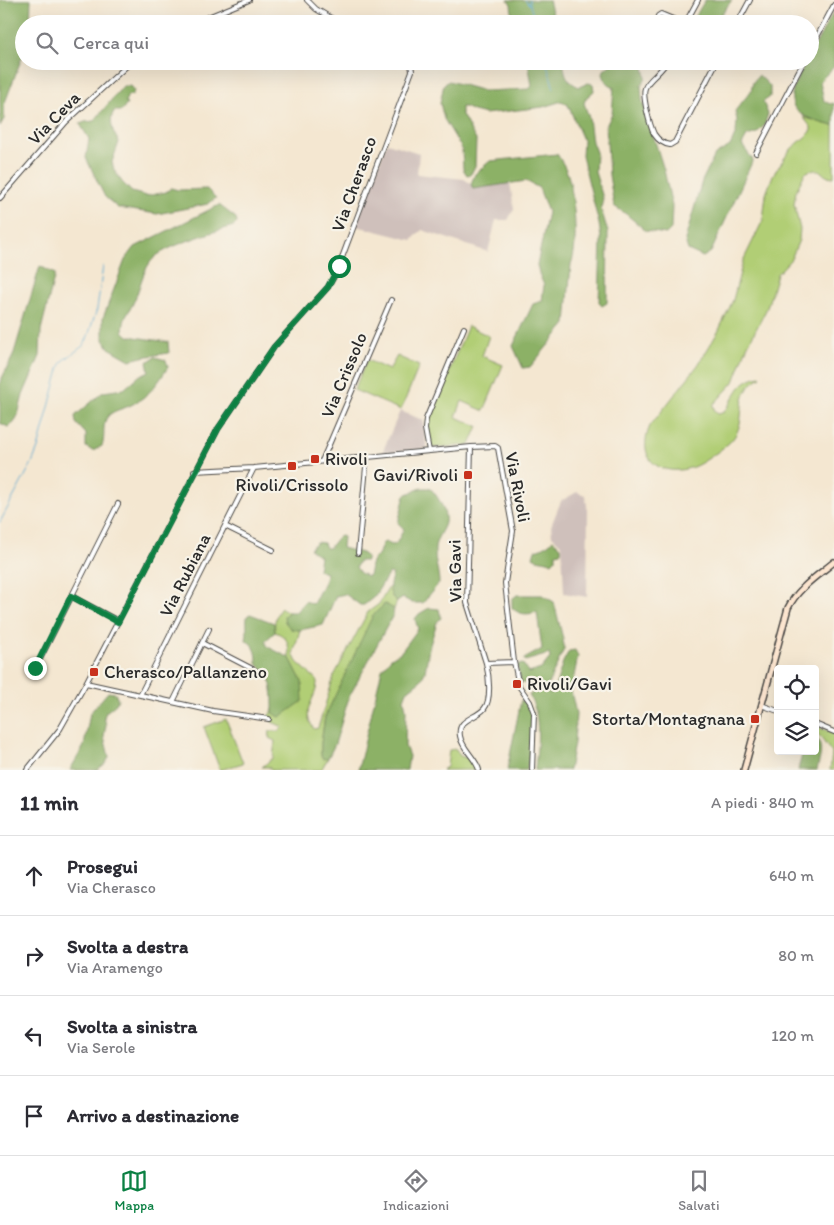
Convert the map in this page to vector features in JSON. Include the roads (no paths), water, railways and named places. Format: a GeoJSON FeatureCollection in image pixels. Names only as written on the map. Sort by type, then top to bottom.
{"type":"FeatureCollection","features":[{"type":"Feature","properties":{"kind":"main road"},"geometry":{"type":"LineString","coordinates":[[744,770],[788,608],[797,594],[806,585],[834,562]]}},
{"type":"Feature","properties":{"kind":"street"},"geometry":{"type":"LineString","coordinates":[[213,15],[249,0]]}},
{"type":"Feature","properties":{"kind":"street"},"geometry":{"type":"LineString","coordinates":[[306,0],[326,15]]}},
{"type":"Feature","properties":{"kind":"street"},"geometry":{"type":"LineString","coordinates":[[690,15],[698,0]]}},
{"type":"Feature","properties":{"kind":"street"},"geometry":{"type":"LineString","coordinates":[[742,15],[750,0]]}},
{"type":"Feature","properties":{"kind":"street"},"geometry":{"type":"LineString","coordinates":[[819,33],[834,5]]}},
{"type":"Feature","properties":{"kind":"street","name":"Via Ceva"},"geometry":{"type":"LineString","coordinates":[[0,198],[66,122],[122,70]]}},
{"type":"Feature","properties":{"kind":"street","name":"Via Cherasco"},"geometry":{"type":"LineString","coordinates":[[28,770],[60,729],[86,683],[218,429],[274,347],[328,287],[337,271],[412,70]]}},
{"type":"Feature","properties":{"kind":"street"},"geometry":{"type":"LineString","coordinates":[[661,70],[645,86],[644,94],[654,134],[670,145],[675,142],[712,70]]}},
{"type":"Feature","properties":{"kind":"street"},"geometry":{"type":"LineString","coordinates":[[756,153],[799,70]]}},
{"type":"Feature","properties":{"kind":"street","name":"Via Crissolo"},"geometry":{"type":"LineString","coordinates":[[322,460],[391,300]]}},
{"type":"Feature","properties":{"kind":"street"},"geometry":{"type":"LineString","coordinates":[[429,450],[425,425],[426,418],[464,328]]}},
{"type":"Feature","properties":{"kind":"street","name":"Via Rivoli"},"geometry":{"type":"LineString","coordinates":[[194,472],[254,468],[429,450],[494,446],[500,450],[514,531],[505,583],[514,662],[520,686],[530,702],[534,713],[532,770]]}},
{"type":"Feature","properties":{"kind":"street","name":"Via Gavi"},"geometry":{"type":"LineString","coordinates":[[471,447],[467,602],[486,664],[490,684],[486,706],[483,710],[463,722],[460,732],[462,742],[480,770]]}},
{"type":"Feature","properties":{"kind":"street"},"geometry":{"type":"LineString","coordinates":[[358,554],[367,456]]}},
{"type":"Feature","properties":{"kind":"street","name":"Via Rubiana"},"geometry":{"type":"LineString","coordinates":[[140,695],[254,468]]}},
{"type":"Feature","properties":{"kind":"street"},"geometry":{"type":"LineString","coordinates":[[35,668],[118,504]]}},
{"type":"Feature","properties":{"kind":"street"},"geometry":{"type":"LineString","coordinates":[[224,526],[273,550]]}},
{"type":"Feature","properties":{"kind":"street"},"geometry":{"type":"LineString","coordinates":[[71,596],[118,622]]}},
{"type":"Feature","properties":{"kind":"street"},"geometry":{"type":"LineString","coordinates":[[174,702],[209,629]]}},
{"type":"Feature","properties":{"kind":"street"},"geometry":{"type":"LineString","coordinates":[[202,643],[262,674]]}},
{"type":"Feature","properties":{"kind":"street"},"geometry":{"type":"LineString","coordinates":[[486,664],[514,662]]}},
{"type":"Feature","properties":{"kind":"street"},"geometry":{"type":"LineString","coordinates":[[86,683],[220,712],[269,719]]}},
{"type":"Feature","properties":{"kind":"street"},"geometry":{"type":"LineString","coordinates":[[761,705],[775,710]]}},
{"type":"Feature","properties":{"kind":"street"},"geometry":{"type":"LineString","coordinates":[[819,726],[834,732]]}},
{"type":"Feature","properties":{"kind":"waterway"},"geometry":{"type":"LineString","coordinates":[[525,0],[530,5]]}},
{"type":"Feature","properties":{"kind":"waterway"},"geometry":{"type":"LineString","coordinates":[[529,0],[533,15]]}},
{"type":"Feature","properties":{"kind":"waterway"},"geometry":{"type":"LineString","coordinates":[[549,70],[554,89]]}},
{"type":"Feature","properties":{"kind":"waterway"},"geometry":{"type":"LineString","coordinates":[[0,522],[32,463],[38,448],[60,366],[64,360],[83,346],[87,339],[97,309],[103,266]]}},
{"type":"Feature","properties":{"kind":"place","name":"Rivoli"},"geometry":{"type":"Point","coordinates":[315,459]}},
{"type":"Feature","properties":{"kind":"place","name":"Rivoli/Crissolo"},"geometry":{"type":"Point","coordinates":[292,466]}},
{"type":"Feature","properties":{"kind":"place","name":"Gavi/Rivoli"},"geometry":{"type":"Point","coordinates":[468,475]}},
{"type":"Feature","properties":{"kind":"place","name":"Cherasco/Pallanzeno"},"geometry":{"type":"Point","coordinates":[94,672]}},
{"type":"Feature","properties":{"kind":"place","name":"Rivoli/Gavi"},"geometry":{"type":"Point","coordinates":[517,684]}},
{"type":"Feature","properties":{"kind":"place","name":"Storta/Montagnana"},"geometry":{"type":"Point","coordinates":[755,719]}}]}
